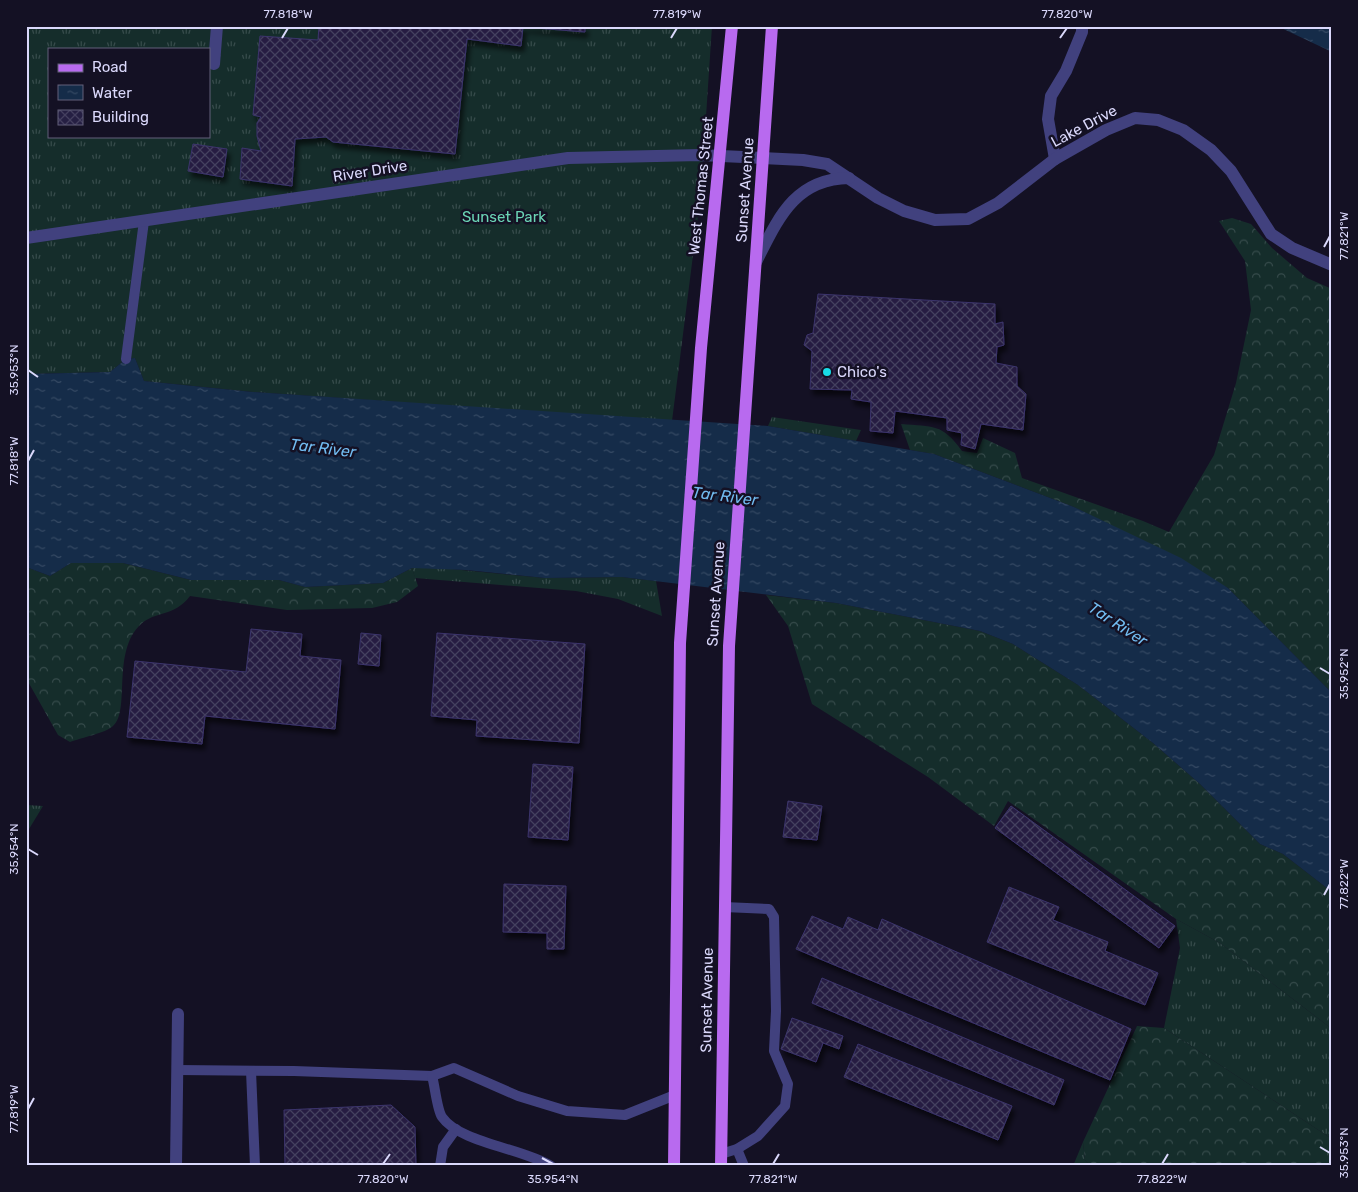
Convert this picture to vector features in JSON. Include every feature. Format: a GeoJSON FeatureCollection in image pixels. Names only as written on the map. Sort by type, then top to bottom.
{"type":"FeatureCollection","features":[{"type":"Feature","properties":{"kind":"main road","name":"West Thomas Street"},"geometry":{"type":"LineString","coordinates":[[701,348],[732,26]]}},
{"type":"Feature","properties":{"kind":"main road","name":"Sunset Avenue"},"geometry":{"type":"LineString","coordinates":[[721,1160],[729,646],[772,26]]}},
{"type":"Feature","properties":{"kind":"main road","name":"Sunset Avenue"},"geometry":{"type":"LineString","coordinates":[[674,1166],[680,643],[701,348]]}},
{"type":"Feature","properties":{"kind":"street"},"geometry":{"type":"LineString","coordinates":[[214,64],[217,26]]}},
{"type":"Feature","properties":{"kind":"street"},"geometry":{"type":"LineString","coordinates":[[1056,159],[1048,119],[1051,96],[1066,71],[1082,32],[1082,26]]}},
{"type":"Feature","properties":{"kind":"street","name":"Lake Drive"},"geometry":{"type":"LineString","coordinates":[[720,154],[827,164],[851,178],[878,198],[904,210],[935,220],[968,219],[998,203],[1056,159],[1106,130],[1135,118],[1158,120],[1183,130],[1211,150],[1231,171],[1271,234],[1292,248],[1332,265]]}},
{"type":"Feature","properties":{"kind":"street","name":"River Drive"},"geometry":{"type":"LineString","coordinates":[[26,238],[568,158],[720,154]]}},
{"type":"Feature","properties":{"kind":"street"},"geometry":{"type":"LineString","coordinates":[[756,262],[782,212],[803,192],[832,179],[851,178]]}},
{"type":"Feature","properties":{"kind":"street"},"geometry":{"type":"LineString","coordinates":[[176,1166],[178,1014]]}},
{"type":"Feature","properties":{"kind":"lane"},"geometry":{"type":"LineString","coordinates":[[126,359],[144,221]]}},
{"type":"Feature","properties":{"kind":"lane"},"geometry":{"type":"LineString","coordinates":[[721,1160],[758,1136],[785,1106],[788,1084],[774,1051],[776,1012],[774,917],[769,909],[724,907]]}},
{"type":"Feature","properties":{"kind":"lane"},"geometry":{"type":"LineString","coordinates":[[177,1070],[251,1070],[432,1076],[454,1068],[518,1096],[567,1111],[625,1114],[675,1095]]}},
{"type":"Feature","properties":{"kind":"lane"},"geometry":{"type":"LineString","coordinates":[[251,1070],[255,1166]]}},
{"type":"Feature","properties":{"kind":"lane"},"geometry":{"type":"LineString","coordinates":[[432,1076],[442,1117],[461,1134],[536,1156],[551,1166]]}},
{"type":"Feature","properties":{"kind":"lane"},"geometry":{"type":"LineString","coordinates":[[440,1166],[444,1147],[456,1129]]}},
{"type":"Feature","properties":{"kind":"lane"},"geometry":{"type":"LineString","coordinates":[[737,1149],[744,1166]]}},
{"type":"Feature","properties":{"kind":"green space","name":"Sunset Park"},"geometry":{"type":"Polygon","coordinates":[[[26,26],[712,26],[701,192],[672,421],[253,392],[144,381],[135,358],[126,359],[110,372],[26,374],[26,26]]]}},
{"type":"Feature","properties":{"kind":"green space"},"geometry":{"type":"Polygon","coordinates":[[[1232,218],[1251,224],[1272,248],[1307,278],[1332,289],[1332,693],[1228,588],[1074,507],[934,454],[910,450],[901,424],[936,428],[949,435],[962,451],[977,453],[983,438],[1015,453],[1022,478],[1169,532],[1214,455],[1236,383],[1251,310],[1245,261],[1219,221],[1232,218]]]}},
{"type":"Feature","properties":{"kind":"green space"},"geometry":{"type":"Polygon","coordinates":[[[772,417],[861,430],[856,441],[768,426],[772,417]]]}},
{"type":"Feature","properties":{"kind":"green space"},"geometry":{"type":"Polygon","coordinates":[[[71,563],[123,563],[191,580],[279,580],[305,587],[383,583],[412,568],[418,586],[397,602],[372,608],[287,610],[190,596],[184,603],[171,611],[146,620],[132,636],[126,649],[121,708],[113,726],[110,729],[70,742],[58,735],[26,678],[26,567],[50,576],[71,563]]]}},
{"type":"Feature","properties":{"kind":"green space"},"geometry":{"type":"Polygon","coordinates":[[[412,568],[441,568],[545,578],[622,577],[656,581],[662,616],[618,599],[576,591],[415,578],[412,568]]]}},
{"type":"Feature","properties":{"kind":"green space"},"geometry":{"type":"Polygon","coordinates":[[[766,595],[836,603],[980,631],[1013,644],[1078,685],[1153,743],[1200,784],[1260,844],[1283,854],[1332,892],[1332,1029],[1220,943],[1176,919],[1008,801],[994,826],[928,777],[812,704],[788,626],[766,595]]]}},
{"type":"Feature","properties":{"kind":"green space"},"geometry":{"type":"Polygon","coordinates":[[[26,805],[43,806],[26,834],[26,805]]]}},
{"type":"Feature","properties":{"kind":"green space"},"geometry":{"type":"Polygon","coordinates":[[[1176,919],[1220,943],[1332,1029],[1332,1139],[1164,1028],[1180,948],[1176,919]]]}},
{"type":"Feature","properties":{"kind":"green space"},"geometry":{"type":"Polygon","coordinates":[[[1137,1026],[1164,1028],[1332,1139],[1332,1166],[1090,1166],[1085,1160],[1083,1142],[1137,1026]]]}},
{"type":"Feature","properties":{"kind":"green space"},"geometry":{"type":"Polygon","coordinates":[[[1083,1142],[1085,1160],[1090,1166],[1073,1166],[1083,1142]]]}},
{"type":"Feature","properties":{"kind":"water"},"geometry":{"type":"Polygon","coordinates":[[[1277,26],[1332,26],[1332,52],[1277,26]]]}},
{"type":"Feature","properties":{"kind":"water","name":"Tar River"},"geometry":{"type":"Polygon","coordinates":[[[135,358],[144,381],[253,392],[768,426],[934,454],[1074,507],[1181,558],[1228,588],[1332,693],[1332,892],[1283,854],[1260,844],[1200,784],[1153,743],[1078,685],[1013,644],[980,631],[836,603],[622,577],[545,578],[466,570],[412,568],[383,583],[305,587],[279,580],[191,580],[123,563],[71,563],[50,576],[26,567],[26,374],[110,372],[126,359],[135,358]]]}},
{"type":"Feature","properties":{"kind":"building"},"geometry":{"type":"Polygon","coordinates":[[[319,26],[585,26],[585,32],[523,27],[521,46],[467,39],[455,154],[333,142],[326,137],[295,139],[292,186],[240,179],[242,148],[261,151],[257,136],[257,123],[261,117],[253,115],[260,36],[318,40],[319,26]]]}},
{"type":"Feature","properties":{"kind":"building"},"geometry":{"type":"Polygon","coordinates":[[[193,144],[227,149],[223,177],[188,171],[193,144]]]}},
{"type":"Feature","properties":{"kind":"building"},"geometry":{"type":"Polygon","coordinates":[[[818,294],[995,304],[995,324],[1003,322],[1004,345],[997,347],[996,363],[1017,367],[1017,386],[1026,394],[1023,430],[981,424],[975,449],[961,445],[962,433],[947,430],[947,418],[895,411],[893,433],[870,431],[871,402],[851,399],[852,390],[810,389],[812,351],[804,345],[807,335],[813,333],[818,294]]]}},
{"type":"Feature","properties":{"kind":"building"},"geometry":{"type":"Polygon","coordinates":[[[251,629],[302,634],[300,656],[341,660],[335,729],[205,716],[202,744],[127,737],[135,661],[246,672],[251,629]]]}},
{"type":"Feature","properties":{"kind":"building"},"geometry":{"type":"Polygon","coordinates":[[[361,633],[381,635],[379,666],[358,664],[361,633]]]}},
{"type":"Feature","properties":{"kind":"building"},"geometry":{"type":"Polygon","coordinates":[[[437,633],[585,644],[579,743],[476,736],[477,720],[431,716],[437,633]]]}},
{"type":"Feature","properties":{"kind":"building"},"geometry":{"type":"Polygon","coordinates":[[[533,764],[573,767],[568,840],[528,837],[533,764]]]}},
{"type":"Feature","properties":{"kind":"building"},"geometry":{"type":"Polygon","coordinates":[[[788,801],[822,806],[817,840],[783,837],[788,801]]]}},
{"type":"Feature","properties":{"kind":"building"},"geometry":{"type":"Polygon","coordinates":[[[1011,806],[1175,926],[1159,948],[995,828],[1011,806]]]}},
{"type":"Feature","properties":{"kind":"building"},"geometry":{"type":"Polygon","coordinates":[[[504,884],[566,886],[564,949],[547,949],[547,933],[503,932],[504,884]]]}},
{"type":"Feature","properties":{"kind":"building"},"geometry":{"type":"Polygon","coordinates":[[[1009,887],[1059,907],[1053,920],[1108,942],[1105,951],[1158,973],[1145,1005],[987,942],[1009,887]]]}},
{"type":"Feature","properties":{"kind":"building"},"geometry":{"type":"Polygon","coordinates":[[[812,916],[843,929],[848,917],[878,930],[882,919],[1131,1029],[1110,1080],[796,949],[812,916]]]}},
{"type":"Feature","properties":{"kind":"building"},"geometry":{"type":"Polygon","coordinates":[[[822,978],[1064,1080],[1054,1105],[812,1003],[822,978]]]}},
{"type":"Feature","properties":{"kind":"building"},"geometry":{"type":"Polygon","coordinates":[[[792,1018],[843,1036],[839,1049],[823,1043],[816,1062],[781,1049],[792,1018]]]}},
{"type":"Feature","properties":{"kind":"building"},"geometry":{"type":"Polygon","coordinates":[[[858,1044],[1012,1106],[998,1140],[844,1077],[858,1044]]]}},
{"type":"Feature","properties":{"kind":"building"},"geometry":{"type":"Polygon","coordinates":[[[391,1105],[415,1127],[416,1166],[285,1166],[284,1110],[391,1105]]]}},
{"type":"Feature","properties":{"kind":"place","name":"Chico's"},"geometry":{"type":"Point","coordinates":[827,372]}}]}
